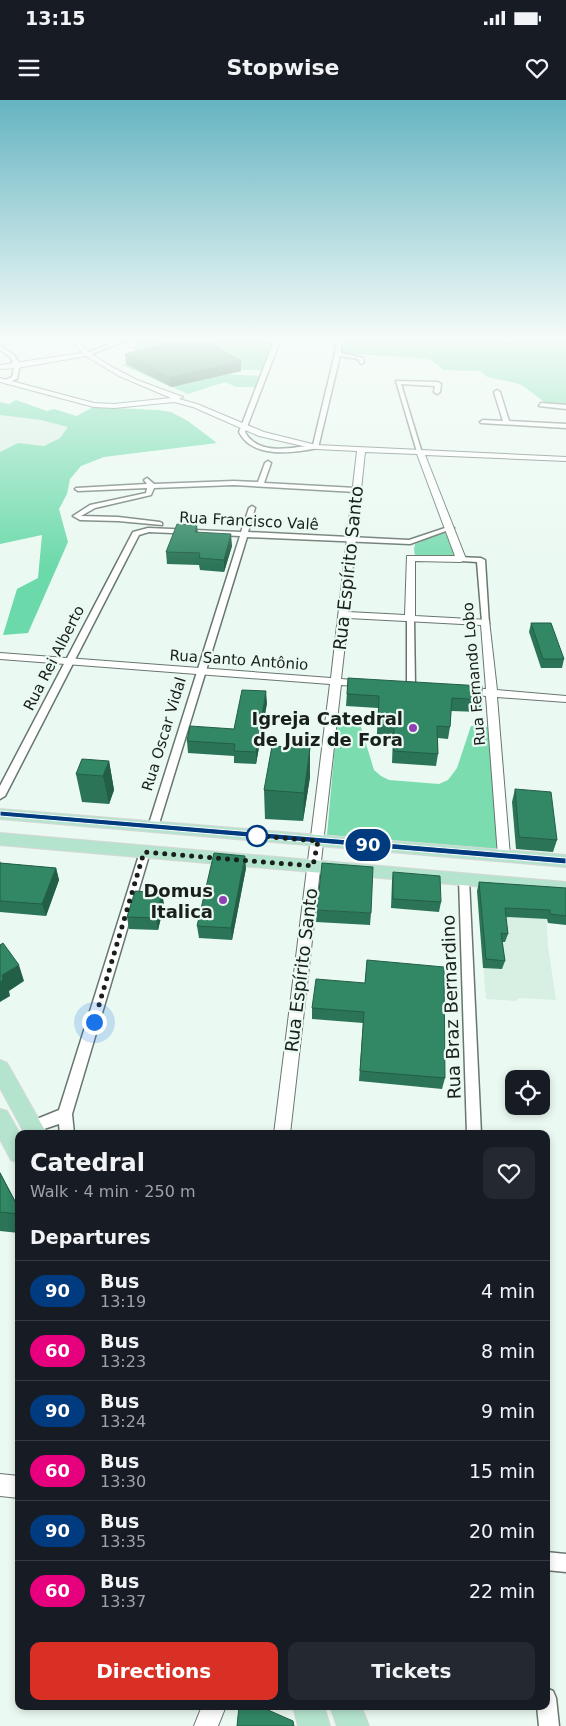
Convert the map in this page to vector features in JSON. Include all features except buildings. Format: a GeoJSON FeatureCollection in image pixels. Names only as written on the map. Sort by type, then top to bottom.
{"type":"FeatureCollection","features":[{"type":"Feature","properties":{"kind":"main road"},"geometry":{"type":"LineString","coordinates":[[0,814],[566,861]]}},
{"type":"Feature","properties":{"kind":"main road"},"geometry":{"type":"LineString","coordinates":[[0,839],[566,888]]}},
{"type":"Feature","properties":{"kind":"main road"},"geometry":{"type":"LineString","coordinates":[[0,1069],[34,1130]]}},
{"type":"Feature","properties":{"kind":"main road"},"geometry":{"type":"LineString","coordinates":[[0,1118],[15,1146]]}},
{"type":"Feature","properties":{"kind":"main road"},"geometry":{"type":"LineString","coordinates":[[309,1710],[314,1726]]}},
{"type":"Feature","properties":{"kind":"main road"},"geometry":{"type":"LineString","coordinates":[[347,1710],[353,1726]]}},
{"type":"Feature","properties":{"kind":"street"},"geometry":{"type":"LineString","coordinates":[[222,417],[279,439],[316,447]]}},
{"type":"Feature","properties":{"kind":"street"},"geometry":{"type":"LineString","coordinates":[[248,417],[242,432],[244,439],[260,448],[287,450],[316,447],[566,459]]}},
{"type":"Feature","properties":{"kind":"street"},"geometry":{"type":"LineString","coordinates":[[316,447],[323,417]]}},
{"type":"Feature","properties":{"kind":"street"},"geometry":{"type":"LineString","coordinates":[[408,417],[461,559]]}},
{"type":"Feature","properties":{"kind":"street"},"geometry":{"type":"LineString","coordinates":[[505,417],[507,423]]}},
{"type":"Feature","properties":{"kind":"street"},"geometry":{"type":"LineString","coordinates":[[483,422],[566,426]]}},
{"type":"Feature","properties":{"kind":"street","name":"Rua Espírito Santo"},"geometry":{"type":"LineString","coordinates":[[282,1130],[313,866],[318,841],[361,449]]}},
{"type":"Feature","properties":{"kind":"street"},"geometry":{"type":"LineString","coordinates":[[260,484],[268,463]]}},
{"type":"Feature","properties":{"kind":"street"},"geometry":{"type":"LineString","coordinates":[[78,489],[148,482],[260,484],[356,490]]}},
{"type":"Feature","properties":{"kind":"street"},"geometry":{"type":"LineString","coordinates":[[148,482],[149,494],[95,507],[76,516],[80,518],[118,519],[168,525],[173,531]]}},
{"type":"Feature","properties":{"kind":"street","name":"Rua Oscar Vidal"},"geometry":{"type":"LineString","coordinates":[[152,827],[252,508]]}},
{"type":"Feature","properties":{"kind":"street","name":"Rua Francisco Valê"},"geometry":{"type":"LineString","coordinates":[[136,534],[148,530],[410,542],[450,528]]}},
{"type":"Feature","properties":{"kind":"street","name":"Rua Rei Alberto"},"geometry":{"type":"LineString","coordinates":[[0,796],[136,534]]}},
{"type":"Feature","properties":{"kind":"street"},"geometry":{"type":"LineString","coordinates":[[410,542],[411,687]]}},
{"type":"Feature","properties":{"kind":"street","name":"Rua Fernando Lobo"},"geometry":{"type":"LineString","coordinates":[[410,558],[481,560],[504,856]]}},
{"type":"Feature","properties":{"kind":"street"},"geometry":{"type":"LineString","coordinates":[[342,615],[486,622]]}},
{"type":"Feature","properties":{"kind":"street","name":"Rua Santo Antônio"},"geometry":{"type":"LineString","coordinates":[[0,656],[69,663],[373,685]]}},
{"type":"Feature","properties":{"kind":"street"},"geometry":{"type":"LineString","coordinates":[[456,691],[566,699]]}},
{"type":"Feature","properties":{"kind":"street"},"geometry":{"type":"LineString","coordinates":[[67,1130],[65,1114],[144,852]]}},
{"type":"Feature","properties":{"kind":"street","name":"Rua Braz Bernardino"},"geometry":{"type":"LineString","coordinates":[[464,879],[474,1130]]}},
{"type":"Feature","properties":{"kind":"street"},"geometry":{"type":"LineString","coordinates":[[34,1130],[65,1114]]}},
{"type":"Feature","properties":{"kind":"street"},"geometry":{"type":"LineString","coordinates":[[0,1485],[15,1487]]}},
{"type":"Feature","properties":{"kind":"street"},"geometry":{"type":"LineString","coordinates":[[550,1560],[566,1562]]}},
{"type":"Feature","properties":{"kind":"street"},"geometry":{"type":"LineString","coordinates":[[201,1726],[203,1710]]}},
{"type":"Feature","properties":{"kind":"street"},"geometry":{"type":"LineString","coordinates":[[206,1726],[212,1710]]}},
{"type":"Feature","properties":{"kind":"street"},"geometry":{"type":"LineString","coordinates":[[547,1710],[549,1726]]}},
{"type":"Feature","properties":{"kind":"shaded area"},"geometry":{"type":"Polygon","coordinates":[[[0,417],[41,420],[68,427],[60,438],[44,446],[18,443],[0,452],[0,417]]]}},
{"type":"Feature","properties":{"kind":"shaded area"},"geometry":{"type":"Polygon","coordinates":[[[477,891],[545,895],[548,946],[556,1000],[519,998],[516,1001],[486,999],[477,891]]]}},
{"type":"Feature","properties":{"kind":"green space"},"geometry":{"type":"Polygon","coordinates":[[[15,417],[180,417],[217,443],[104,457],[81,466],[70,479],[67,494],[59,509],[68,542],[28,633],[3,635],[17,589],[38,578],[42,535],[0,544],[0,452],[18,443],[44,446],[60,438],[68,427],[41,420],[15,417]]]}},
{"type":"Feature","properties":{"kind":"green space"},"geometry":{"type":"Polygon","coordinates":[[[449,530],[456,552],[453,555],[415,556],[415,544],[449,530]]]}},
{"type":"Feature","properties":{"kind":"green space"},"geometry":{"type":"Polygon","coordinates":[[[337,722],[360,724],[374,770],[381,776],[389,780],[439,784],[448,780],[457,768],[471,726],[488,727],[498,849],[327,835],[337,722]]]}},
{"type":"Feature","properties":{"kind":"bus line","name":"90"},"geometry":{"type":"LineString","coordinates":[[0,814],[566,861]]}},
{"type":"Feature","properties":{"kind":"place","name":"Igreja Catedral de Juiz de Fora"},"geometry":{"type":"Point","coordinates":[413,728]}},
{"type":"Feature","properties":{"kind":"place","name":"Domus Italica"},"geometry":{"type":"Point","coordinates":[223,900]}},
{"type":"Feature","properties":{"kind":"route"},"geometry":{"type":"LineString","coordinates":[[94,1022],[144,852],[313,866],[318,841],[257,836]]}}]}
